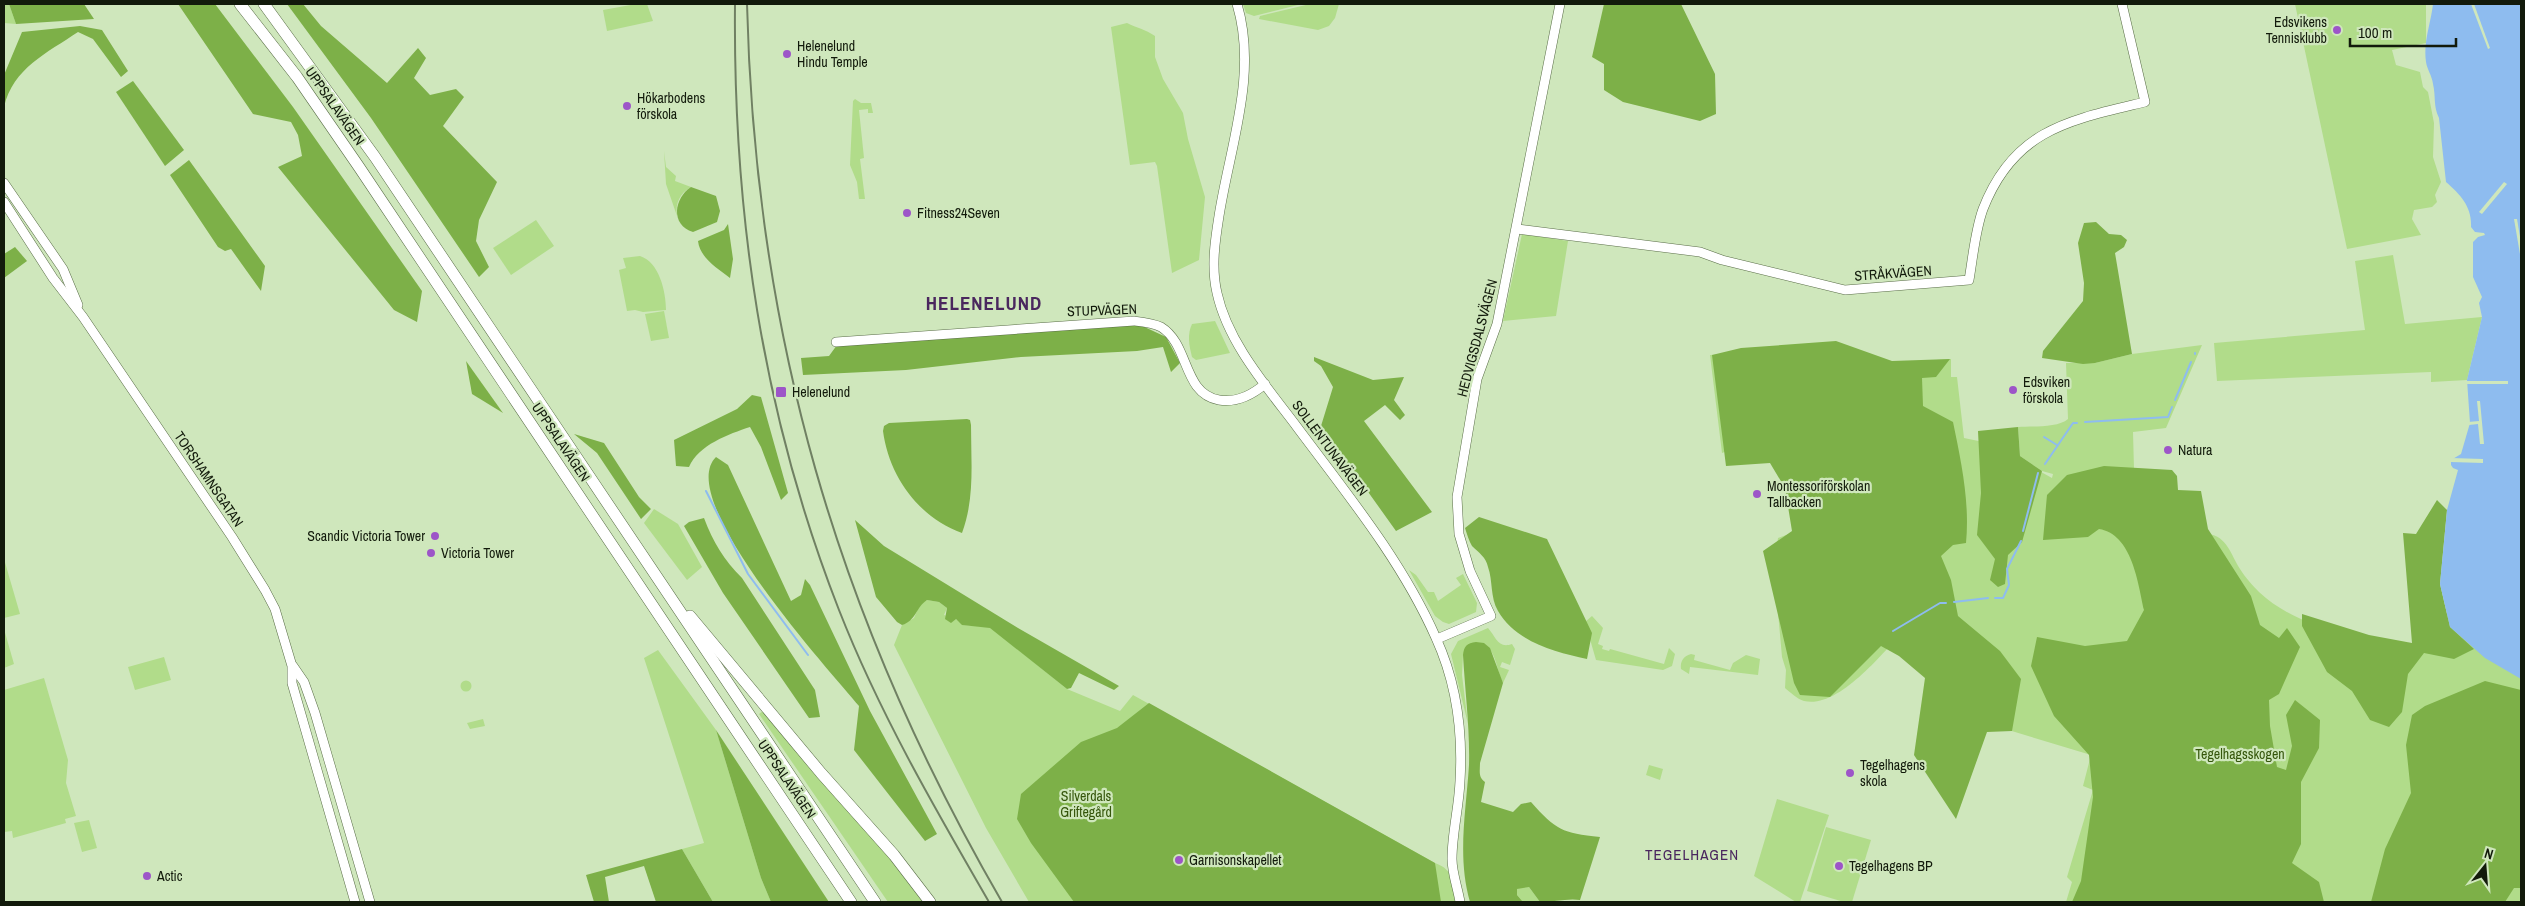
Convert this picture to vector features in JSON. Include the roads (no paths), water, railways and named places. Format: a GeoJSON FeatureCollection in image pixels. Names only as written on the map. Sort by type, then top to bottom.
{"type":"FeatureCollection","features":[{"type":"Feature","properties":{"kind":"highway","name":"UPPSALAVÄGEN"},"geometry":{"type":"LineString","coordinates":[[240,4],[296,77],[359,167],[851,902]]}},
{"type":"Feature","properties":{"kind":"highway","name":"UPPSALAVÄGEN"},"geometry":{"type":"LineString","coordinates":[[264,4],[375,158],[875,902]]}},
{"type":"Feature","properties":{"kind":"highway"},"geometry":{"type":"LineString","coordinates":[[652,570],[777,722],[894,855],[930,902]]}},
{"type":"Feature","properties":{"kind":"highway"},"geometry":{"type":"LineString","coordinates":[[772,784],[843,900]]}},
{"type":"Feature","properties":{"kind":"street","name":"SOLLENTUNAVÄGEN"},"geometry":{"type":"LineString","coordinates":[[1237,4],[1242,21],[1244,86],[1222,193],[1214,246],[1217,294],[1239,344],[1265,384],[1363,516],[1406,580],[1437,639],[1457,702],[1461,739],[1460,782],[1452,861],[1460,902]]}},
{"type":"Feature","properties":{"kind":"street","name":"HEDVIGSDALSVÄGEN"},"geometry":{"type":"LineString","coordinates":[[1437,639],[1492,616],[1470,570],[1459,534],[1457,497],[1478,379],[1497,324],[1517,229],[1560,4]]}},
{"type":"Feature","properties":{"kind":"street","name":"STRÅKVÄGEN"},"geometry":{"type":"LineString","coordinates":[[1517,229],[1700,252],[1722,260],[1845,290],[1969,280],[1983,211],[1998,180],[2021,149],[2050,129],[2092,114],[2145,102],[2122,4]]}},
{"type":"Feature","properties":{"kind":"street","name":"TORSHAMNSGATAN"},"geometry":{"type":"LineString","coordinates":[[4,182],[63,269],[83,317]]}},
{"type":"Feature","properties":{"kind":"street","name":"TORSHAMNSGATAN"},"geometry":{"type":"LineString","coordinates":[[4,202],[53,278],[83,317],[257,576],[275,609],[292,666],[292,683],[355,902]]}},
{"type":"Feature","properties":{"kind":"street","name":"STUPVÄGEN"},"geometry":{"type":"LineString","coordinates":[[836,342],[1134,320],[1150,323],[1169,334],[1187,365],[1196,387],[1204,396],[1225,401],[1243,399],[1265,384]]}},
{"type":"Feature","properties":{"kind":"street","name":"TORSHAMNSGATAN"},"geometry":{"type":"LineString","coordinates":[[292,666],[304,682],[315,713],[370,902]]}},
{"type":"Feature","properties":{"kind":"water"},"geometry":{"type":"Polygon","coordinates":[[[2433,4],[2521,4],[2521,679],[2485,658],[2450,627],[2440,584],[2447,510],[2458,470],[2453,468],[2451,460],[2461,454],[2470,423],[2467,380],[2482,317],[2479,303],[2482,297],[2473,277],[2473,242],[2478,237],[2485,235],[2484,233],[2475,232],[2471,227],[2470,213],[2467,207],[2446,182],[2439,118],[2434,88],[2425,55],[2433,4]]]}},
{"type":"Feature","properties":{"kind":"waterway"},"geometry":{"type":"LineString","coordinates":[[2175,400],[2191,362]]}},
{"type":"Feature","properties":{"kind":"waterway"},"geometry":{"type":"LineString","coordinates":[[2085,422],[2168,417],[2172,407]]}},
{"type":"Feature","properties":{"kind":"waterway"},"geometry":{"type":"LineString","coordinates":[[2045,464],[2073,423],[2077,423]]}},
{"type":"Feature","properties":{"kind":"waterway"},"geometry":{"type":"LineString","coordinates":[[2044,437],[2057,445]]}},
{"type":"Feature","properties":{"kind":"waterway"},"geometry":{"type":"LineString","coordinates":[[2023,531],[2038,473]]}},
{"type":"Feature","properties":{"kind":"waterway"},"geometry":{"type":"LineString","coordinates":[[706,491],[748,574],[808,655]]}},
{"type":"Feature","properties":{"kind":"waterway"},"geometry":{"type":"LineString","coordinates":[[1995,598],[2003,598],[2009,585],[2007,569],[2021,541]]}},
{"type":"Feature","properties":{"kind":"waterway"},"geometry":{"type":"LineString","coordinates":[[1954,602],[1988,598]]}},
{"type":"Feature","properties":{"kind":"waterway"},"geometry":{"type":"LineString","coordinates":[[1893,631],[1940,603],[1946,603]]}},
{"type":"Feature","properties":{"kind":"railway"},"geometry":{"type":"LineString","coordinates":[[735,4],[740,160],[747,236],[757,312],[790,462],[812,536],[855,648],[908,759],[989,902]]}},
{"type":"Feature","properties":{"kind":"railway"},"geometry":{"type":"LineString","coordinates":[[747,4],[753,126],[767,243],[788,358],[816,470],[851,580],[894,688],[944,795],[1002,902]]}},
{"type":"Feature","properties":{"kind":"place","name":"Edsvikens Tennisklubb"},"geometry":{"type":"Point","coordinates":[2337,30]}},
{"type":"Feature","properties":{"kind":"place","name":"Helenelund Hindu Temple"},"geometry":{"type":"Point","coordinates":[787,54]}},
{"type":"Feature","properties":{"kind":"place","name":"Hökarbodens förskola"},"geometry":{"type":"Point","coordinates":[627,106]}},
{"type":"Feature","properties":{"kind":"place","name":"Fitness24Seven"},"geometry":{"type":"Point","coordinates":[907,213]}},
{"type":"Feature","properties":{"kind":"place","name":"Edsviken förskola"},"geometry":{"type":"Point","coordinates":[2013,390]}},
{"type":"Feature","properties":{"kind":"place","name":"Helenelund"},"geometry":{"type":"Point","coordinates":[781,392]}},
{"type":"Feature","properties":{"kind":"place","name":"Natura"},"geometry":{"type":"Point","coordinates":[2168,450]}},
{"type":"Feature","properties":{"kind":"place","name":"Montessoriförskolan Tallbacken"},"geometry":{"type":"Point","coordinates":[1757,494]}},
{"type":"Feature","properties":{"kind":"place","name":"Scandic Victoria Tower"},"geometry":{"type":"Point","coordinates":[435,536]}},
{"type":"Feature","properties":{"kind":"place","name":"Victoria Tower"},"geometry":{"type":"Point","coordinates":[431,553]}},
{"type":"Feature","properties":{"kind":"place","name":"Tegelhagens skola"},"geometry":{"type":"Point","coordinates":[1850,773]}},
{"type":"Feature","properties":{"kind":"place","name":"Garnisonskapellet"},"geometry":{"type":"Point","coordinates":[1179,860]}},
{"type":"Feature","properties":{"kind":"place","name":"Tegelhagens BP"},"geometry":{"type":"Point","coordinates":[1839,866]}},
{"type":"Feature","properties":{"kind":"place","name":"Actic"},"geometry":{"type":"Point","coordinates":[147,876]}},
{"type":"Feature","properties":{"kind":"district","name":"HELENELUND"},"geometry":{"type":"Point","coordinates":[984,303]}},
{"type":"Feature","properties":{"kind":"district","name":"TEGELHAGEN"},"geometry":{"type":"Point","coordinates":[1692,854]}},
{"type":"Feature","properties":{"kind":"park label","name":"Tegelhagsskogen"},"geometry":{"type":"Point","coordinates":[2240,754]}},
{"type":"Feature","properties":{"kind":"park label","name":"Silverdals Griftegård"},"geometry":{"type":"Point","coordinates":[1086,804]}}]}
